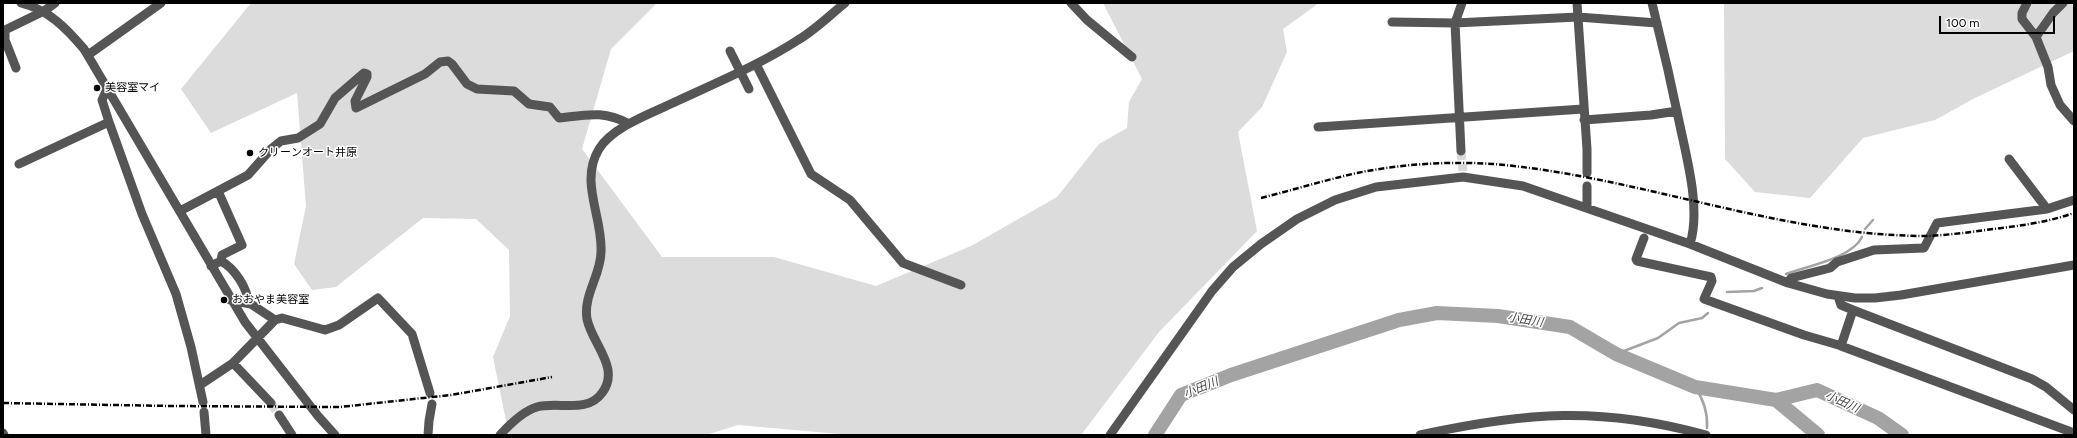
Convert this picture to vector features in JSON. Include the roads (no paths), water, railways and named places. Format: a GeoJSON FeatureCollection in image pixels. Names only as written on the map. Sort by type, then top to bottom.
{"type":"FeatureCollection","features":[{"type":"Feature","properties":{"kind":"street"},"geometry":{"type":"LineString","coordinates":[[21,3],[44,12],[68,31],[88,55],[180,211],[230,300],[257,340],[330,433]]}},
{"type":"Feature","properties":{"kind":"street"},"geometry":{"type":"LineString","coordinates":[[16,68],[5,40],[4,31],[44,12],[56,3]]}},
{"type":"Feature","properties":{"kind":"street"},"geometry":{"type":"LineString","coordinates":[[88,55],[161,3]]}},
{"type":"Feature","properties":{"kind":"street"},"geometry":{"type":"LineString","coordinates":[[500,435],[519,417],[536,407],[562,405],[580,406],[592,402],[601,394],[607,385],[608,370],[606,359],[587,319],[588,300],[602,253],[600,227],[592,197],[590,181],[593,162],[600,148],[608,138],[629,124],[756,64],[799,40],[845,3]]}},
{"type":"Feature","properties":{"kind":"street"},"geometry":{"type":"LineString","coordinates":[[1071,3],[1087,20],[1132,57]]}},
{"type":"Feature","properties":{"kind":"street"},"geometry":{"type":"LineString","coordinates":[[1461,151],[1455,23],[1462,3]]}},
{"type":"Feature","properties":{"kind":"street"},"geometry":{"type":"LineString","coordinates":[[1577,3],[1583,109],[1587,149],[1587,173]]}},
{"type":"Feature","properties":{"kind":"street"},"geometry":{"type":"LineString","coordinates":[[1652,3],[1677,111],[1692,189],[1694,227],[1690,244]]}},
{"type":"Feature","properties":{"kind":"street"},"geometry":{"type":"LineString","coordinates":[[2027,3],[2022,13],[2022,19],[2036,37],[2048,67],[2051,85],[2060,105],[2074,121]]}},
{"type":"Feature","properties":{"kind":"street"},"geometry":{"type":"LineString","coordinates":[[2036,37],[2053,13],[2063,3]]}},
{"type":"Feature","properties":{"kind":"street"},"geometry":{"type":"LineString","coordinates":[[1392,22],[1455,23],[1578,17],[1657,23]]}},
{"type":"Feature","properties":{"kind":"street"},"geometry":{"type":"LineString","coordinates":[[730,51],[749,89]]}},
{"type":"Feature","properties":{"kind":"street"},"geometry":{"type":"LineString","coordinates":[[180,211],[248,175],[271,149],[281,141],[298,138],[320,124],[335,98],[364,73],[367,74],[367,77],[356,102],[356,108],[425,74],[440,62],[448,62],[452,64],[467,84],[477,90],[514,91],[529,104],[550,107],[559,118],[600,114],[619,118],[629,124]]}},
{"type":"Feature","properties":{"kind":"street"},"geometry":{"type":"LineString","coordinates":[[756,64],[811,174],[850,200],[903,263],[961,284]]}},
{"type":"Feature","properties":{"kind":"street"},"geometry":{"type":"LineString","coordinates":[[107,89],[102,100],[142,214],[176,294],[200,385],[203,402]]}},
{"type":"Feature","properties":{"kind":"street"},"geometry":{"type":"LineString","coordinates":[[1318,127],[1459,116],[1583,109]]}},
{"type":"Feature","properties":{"kind":"street"},"geometry":{"type":"LineString","coordinates":[[1584,120],[1652,115],[1677,111]]}},
{"type":"Feature","properties":{"kind":"street"},"geometry":{"type":"LineString","coordinates":[[19,164],[109,122]]}},
{"type":"Feature","properties":{"kind":"street"},"geometry":{"type":"LineString","coordinates":[[2009,159],[2047,209]]}},
{"type":"Feature","properties":{"kind":"street"},"geometry":{"type":"LineString","coordinates":[[1110,435],[1212,291],[1234,267],[1261,244],[1297,219],[1335,200],[1376,187],[1463,174],[1523,186],[1690,244],[1788,283],[1838,296],[1875,298],[1901,295],[2074,265]]}},
{"type":"Feature","properties":{"kind":"street"},"geometry":{"type":"LineString","coordinates":[[1587,186],[1587,207]]}},
{"type":"Feature","properties":{"kind":"street"},"geometry":{"type":"LineString","coordinates":[[218,191],[242,245],[222,255],[221,261]]}},
{"type":"Feature","properties":{"kind":"street"},"geometry":{"type":"LineString","coordinates":[[1788,283],[1791,278],[1830,268],[1837,262],[1874,250],[1924,248],[1936,223],[2047,209],[2074,200]]}},
{"type":"Feature","properties":{"kind":"street"},"geometry":{"type":"LineString","coordinates":[[1644,238],[1637,261],[1711,278],[1712,281],[1704,299],[1804,335],[1842,346],[2074,433]]}},
{"type":"Feature","properties":{"kind":"street"},"geometry":{"type":"LineString","coordinates":[[211,266],[221,261]]}},
{"type":"Feature","properties":{"kind":"street"},"geometry":{"type":"LineString","coordinates":[[221,261],[226,263],[244,287],[248,296],[248,303]]}},
{"type":"Feature","properties":{"kind":"street"},"geometry":{"type":"LineString","coordinates":[[1838,296],[1841,305],[2032,379],[2046,387],[2074,410]]}},
{"type":"Feature","properties":{"kind":"street"},"geometry":{"type":"LineString","coordinates":[[200,385],[233,363],[275,320],[282,318],[325,330],[339,325],[378,298],[412,334],[430,393]]}},
{"type":"Feature","properties":{"kind":"street"},"geometry":{"type":"LineString","coordinates":[[230,300],[248,303],[263,310],[275,320]]}},
{"type":"Feature","properties":{"kind":"street"},"geometry":{"type":"LineString","coordinates":[[1842,346],[1853,310]]}},
{"type":"Feature","properties":{"kind":"street"},"geometry":{"type":"LineString","coordinates":[[233,363],[271,403]]}},
{"type":"Feature","properties":{"kind":"street"},"geometry":{"type":"LineString","coordinates":[[428,435],[432,404]]}},
{"type":"Feature","properties":{"kind":"street"},"geometry":{"type":"LineString","coordinates":[[204,412],[206,435]]}},
{"type":"Feature","properties":{"kind":"street"},"geometry":{"type":"LineString","coordinates":[[1420,435],[1502,419],[1567,414],[1627,418],[1706,435]]}},
{"type":"Feature","properties":{"kind":"street"},"geometry":{"type":"LineString","coordinates":[[279,416],[292,435]]}},
{"type":"Feature","properties":{"kind":"waterway"},"geometry":{"type":"LineString","coordinates":[[1865,229],[1873,220]]}},
{"type":"Feature","properties":{"kind":"waterway"},"geometry":{"type":"LineString","coordinates":[[1786,274],[1839,256],[1849,251],[1862,237]]}},
{"type":"Feature","properties":{"kind":"waterway"},"geometry":{"type":"LineString","coordinates":[[1727,292],[1754,291],[1762,288]]}},
{"type":"Feature","properties":{"kind":"waterway","name":"小田川"},"geometry":{"type":"LineString","coordinates":[[1155,435],[1181,395],[1231,375],[1399,320],[1437,313],[1498,316],[1570,327],[1616,354],[1695,387],[1776,400],[1817,390],[1878,418],[1902,435]]}},
{"type":"Feature","properties":{"kind":"waterway"},"geometry":{"type":"LineString","coordinates":[[1616,354],[1658,338],[1679,323],[1702,318],[1708,313]]}},
{"type":"Feature","properties":{"kind":"waterway"},"geometry":{"type":"LineString","coordinates":[[1695,387],[1705,406],[1707,428]]}},
{"type":"Feature","properties":{"kind":"waterway"},"geometry":{"type":"LineString","coordinates":[[1776,400],[1818,435]]}},
{"type":"Feature","properties":{"kind":"tunnel"},"geometry":{"type":"LineString","coordinates":[[1461,151],[1463,171]]}},
{"type":"Feature","properties":{"kind":"tunnel"},"geometry":{"type":"LineString","coordinates":[[271,403],[279,415]]}},
{"type":"Feature","properties":{"kind":"railway"},"geometry":{"type":"LineString","coordinates":[[1261,198],[1357,173],[1391,167],[1442,163],[1476,163],[1547,171],[1602,180],[1763,216],[1817,226],[1872,233],[1927,236],[1952,234],[2034,223],[2074,213]]}},
{"type":"Feature","properties":{"kind":"railway"},"geometry":{"type":"LineString","coordinates":[[3,403],[340,407],[451,395],[552,377]]}},
{"type":"Feature","properties":{"kind":"place","name":"美容室マイ"},"geometry":{"type":"Point","coordinates":[97,88]}},
{"type":"Feature","properties":{"kind":"place","name":"クリーンオート井原"},"geometry":{"type":"Point","coordinates":[250,153]}},
{"type":"Feature","properties":{"kind":"place","name":"おおやま美容室"},"geometry":{"type":"Point","coordinates":[224,300]}}]}
